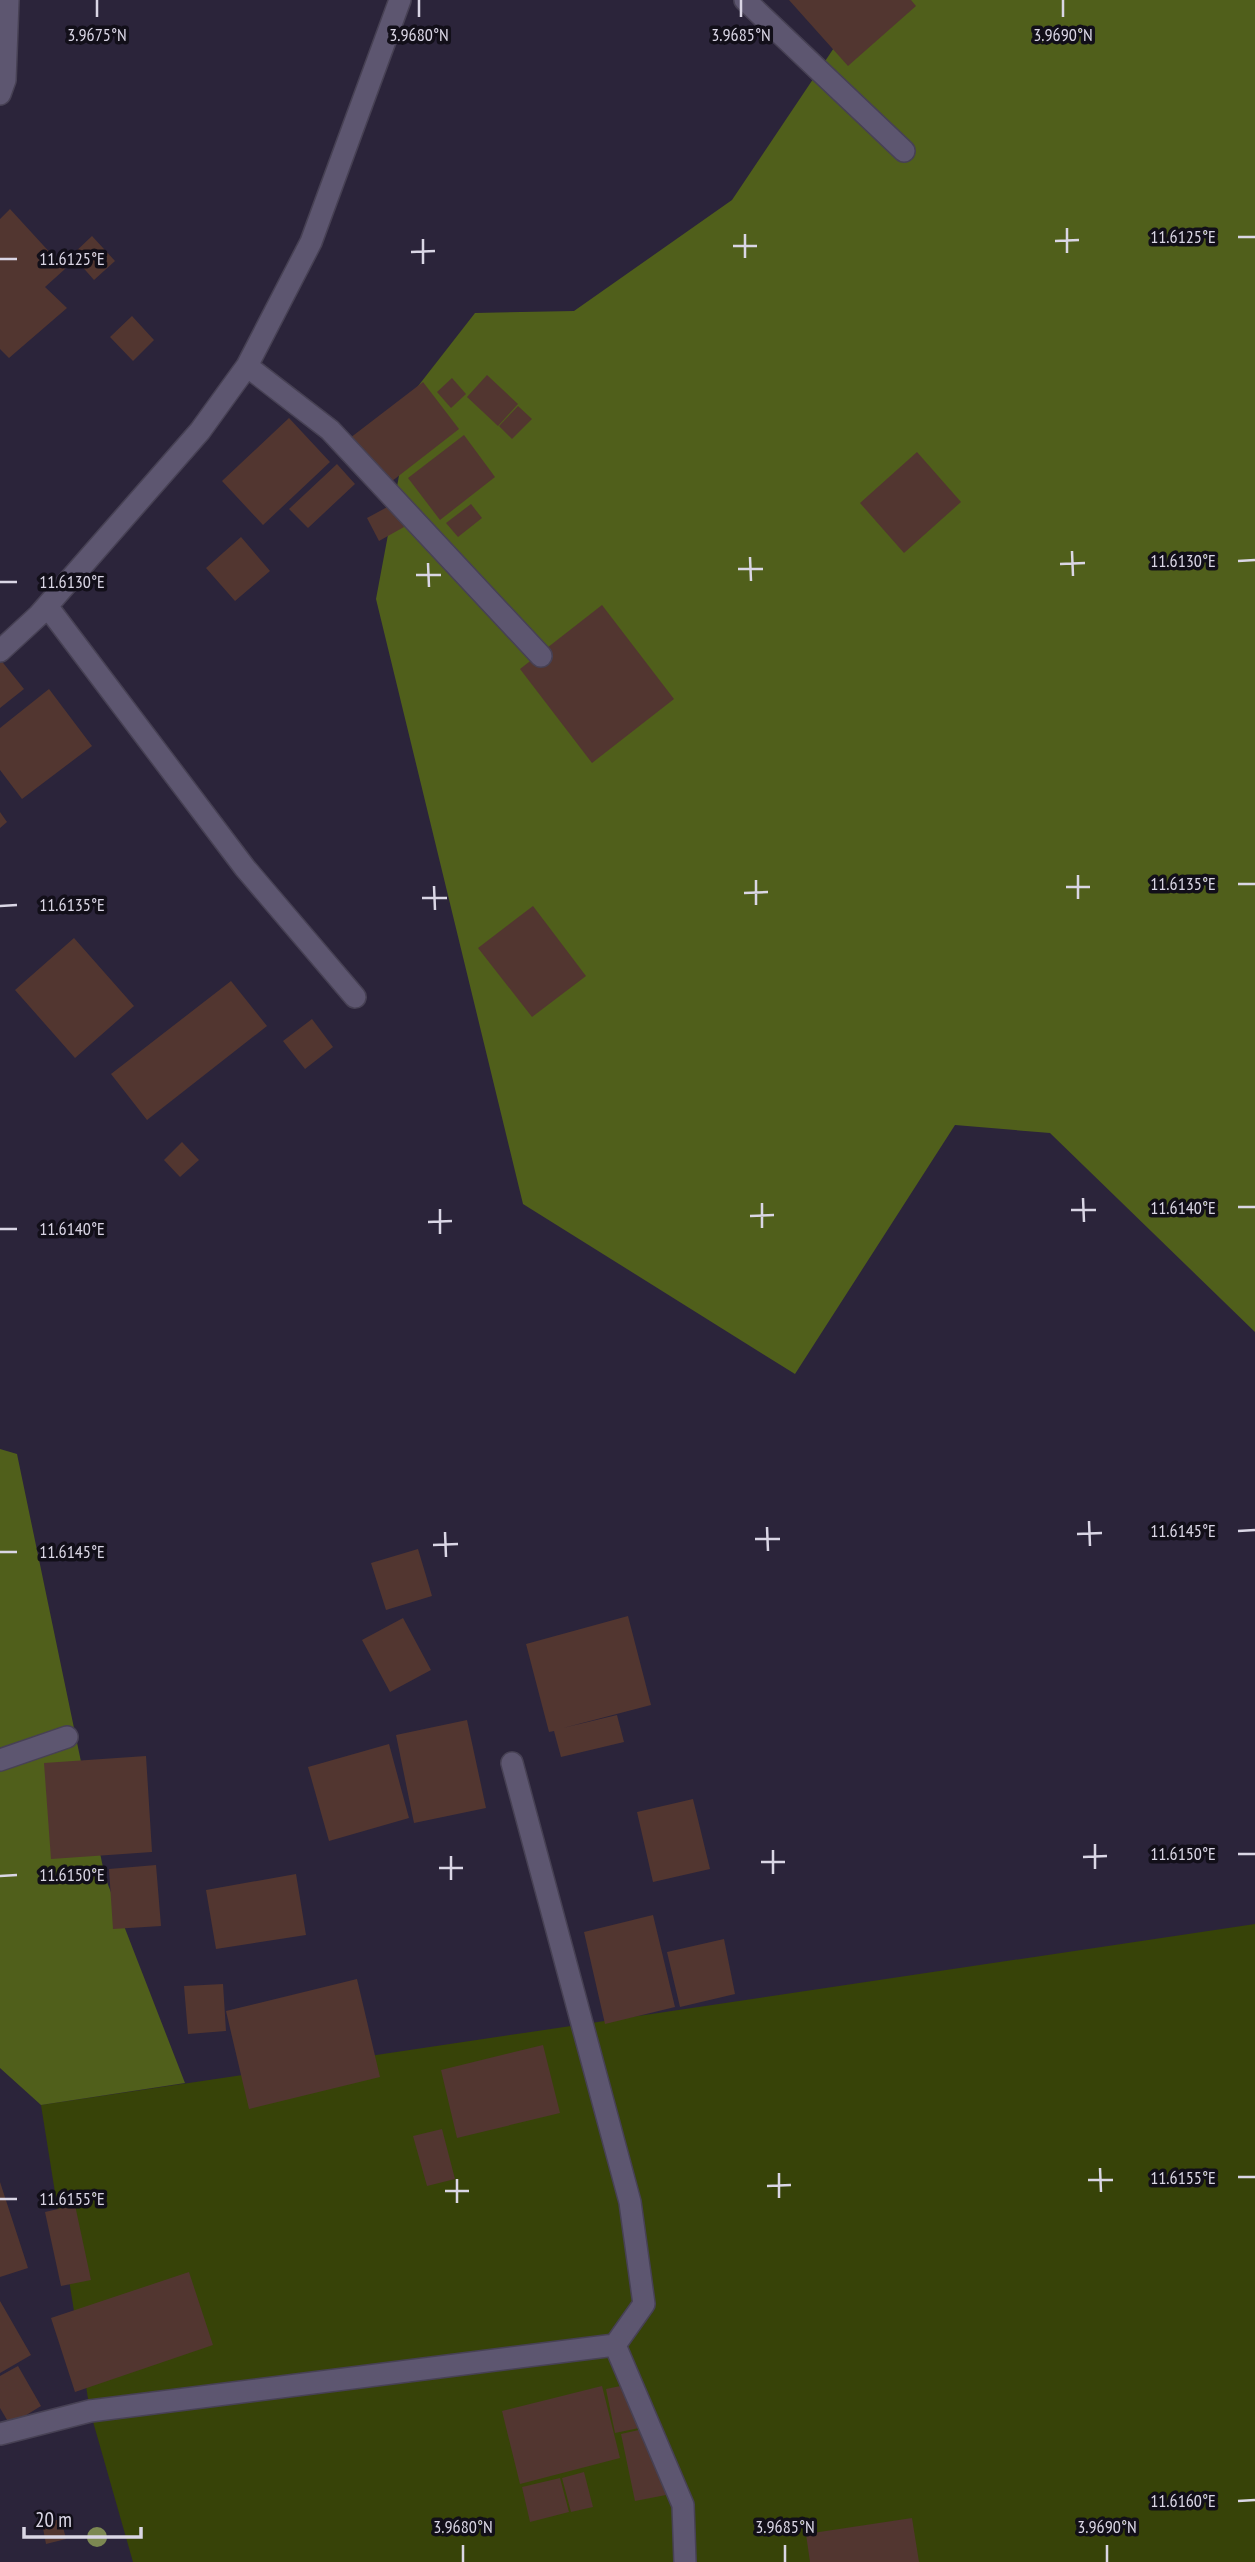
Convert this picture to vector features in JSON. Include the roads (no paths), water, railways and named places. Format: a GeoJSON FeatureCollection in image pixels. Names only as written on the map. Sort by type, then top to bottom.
{"type":"FeatureCollection","features":[{"type":"Feature","properties":{"kind":"street"},"geometry":{"type":"LineString","coordinates":[[0,94],[5,80],[8,0]]}},
{"type":"Feature","properties":{"kind":"street"},"geometry":{"type":"LineString","coordinates":[[0,651],[47,606],[200,431],[247,366],[311,242],[400,0]]}},
{"type":"Feature","properties":{"kind":"street"},"geometry":{"type":"LineString","coordinates":[[745,0],[904,151]]}},
{"type":"Feature","properties":{"kind":"street"},"geometry":{"type":"LineString","coordinates":[[247,366],[330,430],[541,656]]}},
{"type":"Feature","properties":{"kind":"street"},"geometry":{"type":"LineString","coordinates":[[47,606],[245,868],[355,997]]}},
{"type":"Feature","properties":{"kind":"street"},"geometry":{"type":"LineString","coordinates":[[0,1760],[67,1737]]}},
{"type":"Feature","properties":{"kind":"street"},"geometry":{"type":"LineString","coordinates":[[0,2434],[90,2411],[615,2345],[644,2304],[630,2202],[512,1763]]}},
{"type":"Feature","properties":{"kind":"street"},"geometry":{"type":"LineString","coordinates":[[615,2345],[683,2505],[685,2562]]}}]}
